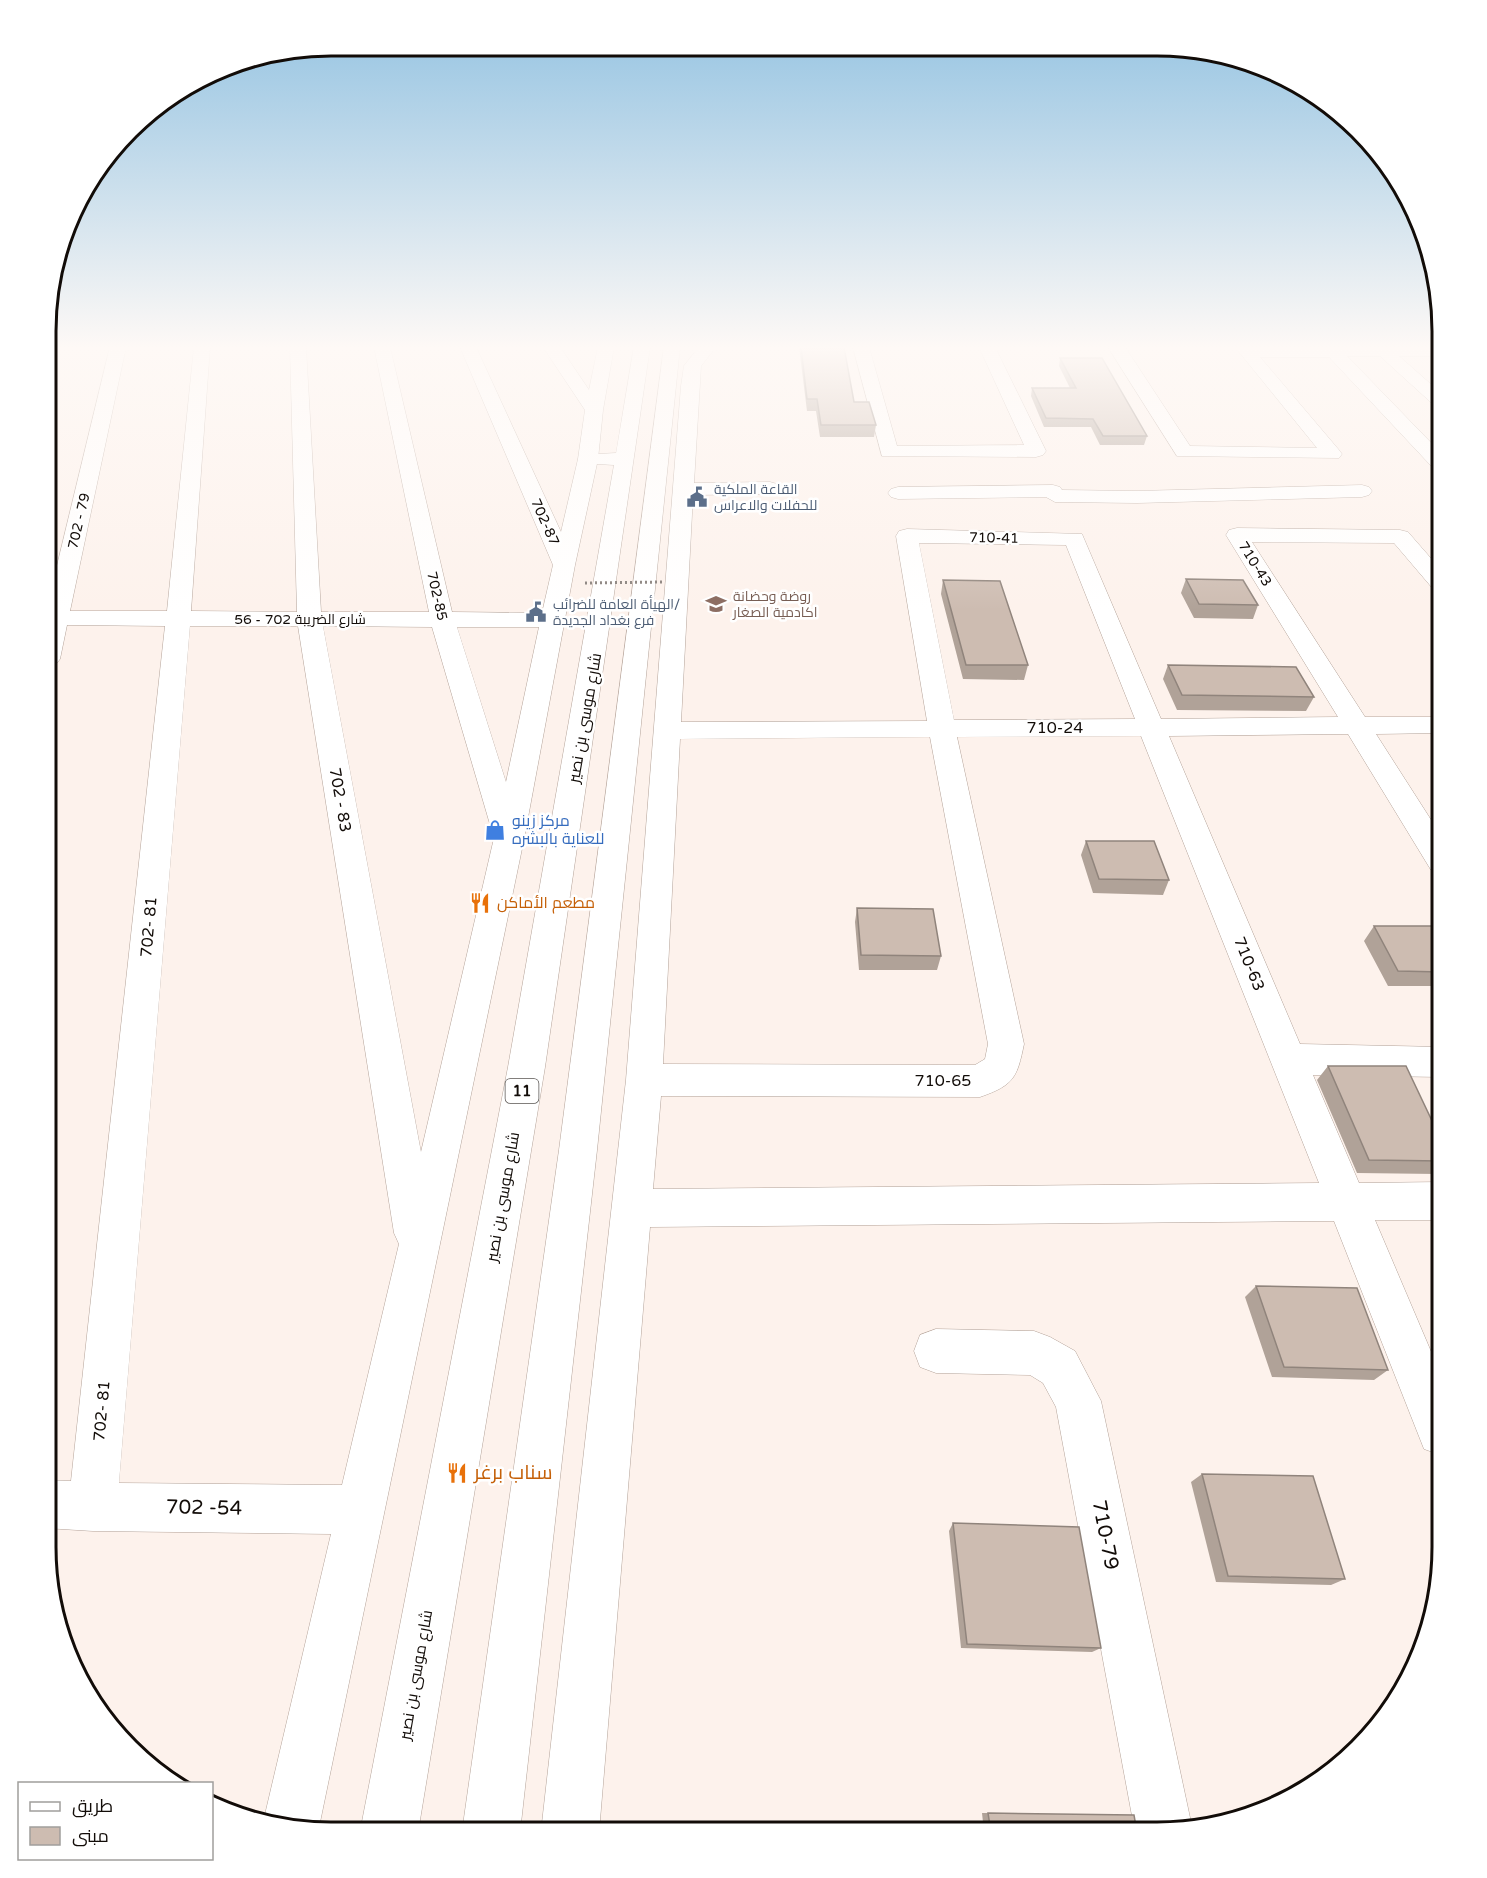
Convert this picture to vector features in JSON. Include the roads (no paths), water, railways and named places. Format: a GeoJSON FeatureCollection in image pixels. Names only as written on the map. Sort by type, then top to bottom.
{"type":"FeatureCollection","features":[{"type":"Feature","properties":{"kind":"street","name":"702 - 79"},"geometry":{"type":"LineString","coordinates":[[56,602],[97,435]]}},
{"type":"Feature","properties":{"kind":"street","name":"702- 81"},"geometry":{"type":"LineString","coordinates":[[93,1507],[194,435]]}},
{"type":"Feature","properties":{"kind":"street","name":"702 - 83"},"geometry":{"type":"LineString","coordinates":[[302,435],[309,618],[418,1250]]}},
{"type":"Feature","properties":{"kind":"street","name":"702-85"},"geometry":{"type":"LineString","coordinates":[[401,435],[441,619],[509,839]]}},
{"type":"Feature","properties":{"kind":"street","name":"702-87"},"geometry":{"type":"LineString","coordinates":[[509,435],[575,574]]}},
{"type":"Feature","properties":{"kind":"street"},"geometry":{"type":"LineString","coordinates":[[293,1820],[509,839],[554,620],[575,574],[591,435]]}},
{"type":"Feature","properties":{"kind":"street","name":"شارع موسى بن نصير"},"geometry":{"type":"LineString","coordinates":[[391,1822],[438,1549],[509,1170],[598,638],[629,435]]}},
{"type":"Feature","properties":{"kind":"street"},"geometry":{"type":"LineString","coordinates":[[492,1822],[578,1150],[662,435]]}},
{"type":"Feature","properties":{"kind":"street"},"geometry":{"type":"LineString","coordinates":[[571,1822],[644,1080],[687,435]]}},
{"type":"Feature","properties":{"kind":"street"},"geometry":{"type":"LineString","coordinates":[[884,435],[907,536],[942,729]]}},
{"type":"Feature","properties":{"kind":"street"},"geometry":{"type":"LineString","coordinates":[[1028,435],[1152,728]]}},
{"type":"Feature","properties":{"kind":"street"},"geometry":{"type":"LineString","coordinates":[[1172,435],[1237,535]]}},
{"type":"Feature","properties":{"kind":"street"},"geometry":{"type":"LineString","coordinates":[[1316,435],[1432,574]]}},
{"type":"Feature","properties":{"kind":"street"},"geometry":{"type":"LineString","coordinates":[[1412,435],[1432,456]]}},
{"type":"Feature","properties":{"kind":"street"},"geometry":{"type":"LineString","coordinates":[[889,452],[1036,451]]}},
{"type":"Feature","properties":{"kind":"street"},"geometry":{"type":"LineString","coordinates":[[898,493],[1054,493],[1137,497],[1197,473],[1332,454]]}},
{"type":"Feature","properties":{"kind":"street"},"geometry":{"type":"LineString","coordinates":[[588,459],[625,459]]}},
{"type":"Feature","properties":{"kind":"street"},"geometry":{"type":"LineString","coordinates":[[1197,473],[1362,491]]}},
{"type":"Feature","properties":{"kind":"street"},"geometry":{"type":"LineString","coordinates":[[684,489],[770,489]]}},
{"type":"Feature","properties":{"kind":"street","name":"710-43"},"geometry":{"type":"LineString","coordinates":[[1237,535],[1400,537]]}},
{"type":"Feature","properties":{"kind":"street","name":"710-43"},"geometry":{"type":"LineString","coordinates":[[1237,535],[1356,726]]}},
{"type":"Feature","properties":{"kind":"street","name":"710-41"},"geometry":{"type":"LineString","coordinates":[[907,536],[1074,539]]}},
{"type":"Feature","properties":{"kind":"street","name":"شارع الضريبة 702 - 56"},"geometry":{"type":"LineString","coordinates":[[56,618],[554,620]]}},
{"type":"Feature","properties":{"kind":"street","name":"710-24"},"geometry":{"type":"LineString","coordinates":[[669,731],[1432,725]]}},
{"type":"Feature","properties":{"kind":"street"},"geometry":{"type":"LineString","coordinates":[[1356,726],[1432,846]]}},
{"type":"Feature","properties":{"kind":"street","name":"710-63"},"geometry":{"type":"LineString","coordinates":[[1152,728],[1347,1202],[1432,1398]]}},
{"type":"Feature","properties":{"kind":"street","name":"710-65"},"geometry":{"type":"LineString","coordinates":[[644,1080],[980,1081],[1001,1068],[1006,1044],[942,729]]}},
{"type":"Feature","properties":{"kind":"street"},"geometry":{"type":"LineString","coordinates":[[1288,1059],[1432,1062]]}},
{"type":"Feature","properties":{"kind":"street"},"geometry":{"type":"LineString","coordinates":[[633,1208],[1432,1201]]}},
{"type":"Feature","properties":{"kind":"street","name":"710-79"},"geometry":{"type":"LineString","coordinates":[[936,1351],[1034,1353],[1059,1367],[1078,1401],[1162,1822]]}},
{"type":"Feature","properties":{"kind":"street","name":"702 -54"},"geometry":{"type":"LineString","coordinates":[[56,1505],[362,1510]]}},
{"type":"Feature","properties":{"kind":"place","name":"القاعة الملكية للحفلات والاعراس"},"geometry":{"type":"Point","coordinates":[697,497]}},
{"type":"Feature","properties":{"kind":"place","name":"روضة وحضانة اكادمية الصغار"},"geometry":{"type":"Point","coordinates":[716,604]}},
{"type":"Feature","properties":{"kind":"place","name":"الهيأة العامة للضرائب/ فرع بغداد الجديدة"},"geometry":{"type":"Point","coordinates":[536,612]}},
{"type":"Feature","properties":{"kind":"place","name":"مركز زينو للعناية بالبشره"},"geometry":{"type":"Point","coordinates":[495,830]}},
{"type":"Feature","properties":{"kind":"place","name":"مطعم الأماكن"},"geometry":{"type":"Point","coordinates":[480,903]}},
{"type":"Feature","properties":{"kind":"place","name":"سناب برغر"},"geometry":{"type":"Point","coordinates":[457,1473]}}]}
